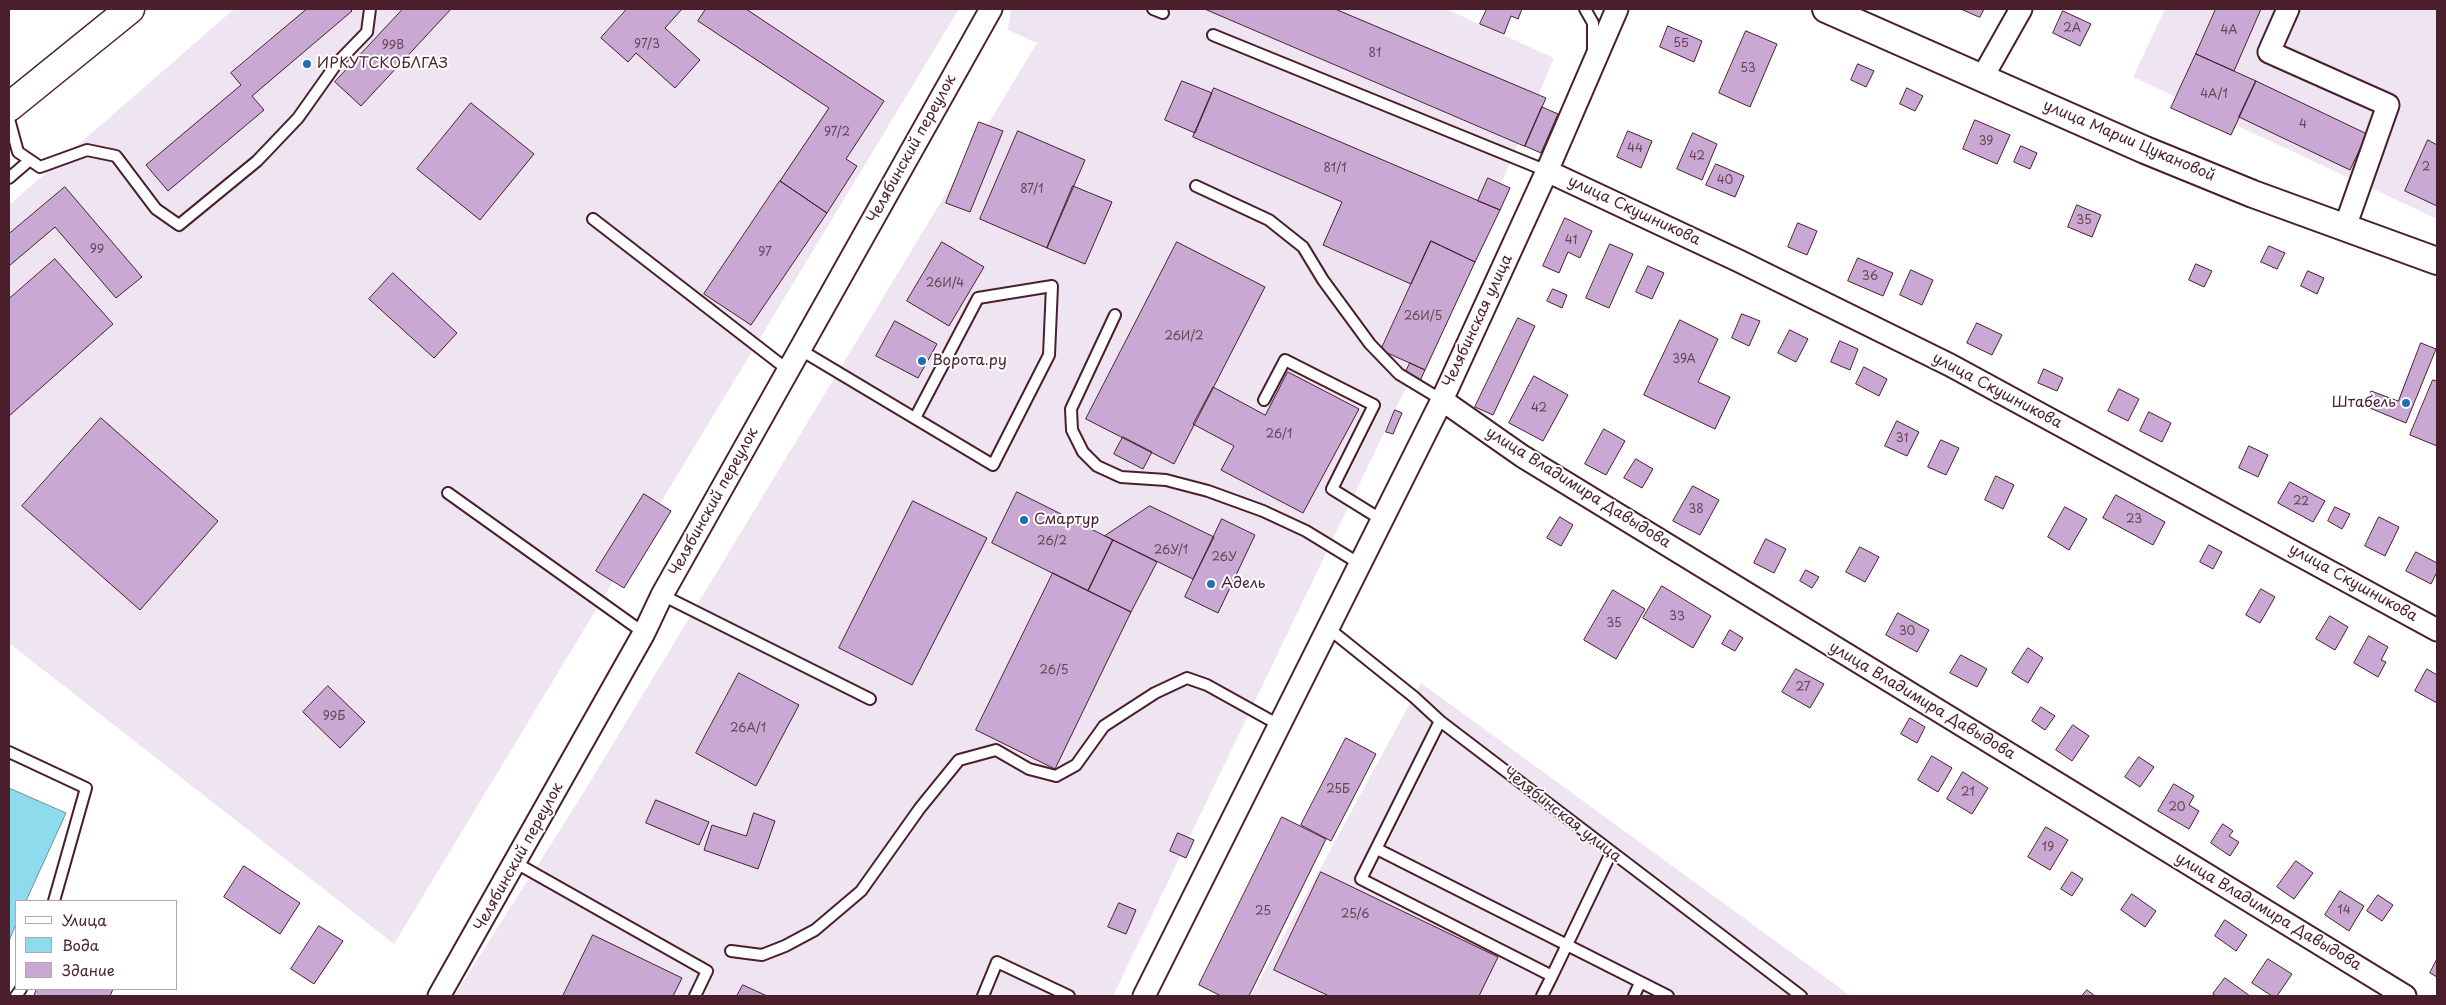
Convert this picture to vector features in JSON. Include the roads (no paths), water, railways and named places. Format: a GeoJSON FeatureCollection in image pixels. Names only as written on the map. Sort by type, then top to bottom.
{"type":"FeatureCollection","features":[{"type":"Feature","properties":{"kind":"main road"},"geometry":{"type":"LineString","coordinates":[[9,107],[119,12]]}},
{"type":"Feature","properties":{"kind":"street","name":"Челябинский переулок"},"geometry":{"type":"LineString","coordinates":[[439,996],[516,863],[644,633],[662,595],[991,9]]}},
{"type":"Feature","properties":{"kind":"street","name":"Челябинская улица"},"geometry":{"type":"LineString","coordinates":[[1148,995],[1279,725],[1442,400],[1547,171],[1617,9]]}},
{"type":"Feature","properties":{"kind":"street","name":"улица Марии Цукановой"},"geometry":{"type":"LineString","coordinates":[[1826,9],[2144,150],[2253,194],[2437,261]]}},
{"type":"Feature","properties":{"kind":"street"},"geometry":{"type":"LineString","coordinates":[[1982,78],[2021,9]]}},
{"type":"Feature","properties":{"kind":"street"},"geometry":{"type":"LineString","coordinates":[[2288,9],[2269,52],[2388,105],[2344,227]]}},
{"type":"Feature","properties":{"kind":"street","name":"улица Скушникова"},"geometry":{"type":"LineString","coordinates":[[1547,171],[1739,261],[1950,365],[2437,630]]}},
{"type":"Feature","properties":{"kind":"street","name":"улица Владимира Давыдова"},"geometry":{"type":"LineString","coordinates":[[1442,400],[1522,456],[2405,996]]}},
{"type":"Feature","properties":{"kind":"lane"},"geometry":{"type":"LineString","coordinates":[[9,119],[18,152],[40,167],[87,150],[116,156],[156,209],[179,225],[258,161],[298,118],[337,63],[367,32],[370,9]]}},
{"type":"Feature","properties":{"kind":"lane"},"geometry":{"type":"LineString","coordinates":[[1153,9],[1164,13]]}},
{"type":"Feature","properties":{"kind":"lane"},"geometry":{"type":"LineString","coordinates":[[1585,9],[1593,23],[1593,65]]}},
{"type":"Feature","properties":{"kind":"lane"},"geometry":{"type":"LineString","coordinates":[[1213,35],[1547,171]]}},
{"type":"Feature","properties":{"kind":"lane"},"geometry":{"type":"LineString","coordinates":[[9,178],[30,160]]}},
{"type":"Feature","properties":{"kind":"lane"},"geometry":{"type":"LineString","coordinates":[[1196,186],[1269,220],[1304,247],[1323,280],[1370,344],[1399,374],[1442,400]]}},
{"type":"Feature","properties":{"kind":"lane"},"geometry":{"type":"LineString","coordinates":[[593,218],[788,370]]}},
{"type":"Feature","properties":{"kind":"lane"},"geometry":{"type":"LineString","coordinates":[[799,349],[993,465],[1049,355],[1052,286],[978,298],[915,418]]}},
{"type":"Feature","properties":{"kind":"lane"},"geometry":{"type":"LineString","coordinates":[[1116,314],[1071,409],[1072,430],[1084,452],[1097,466],[1121,477],[1166,480],[1208,491],[1263,511],[1306,531],[1360,564]]}},
{"type":"Feature","properties":{"kind":"lane"},"geometry":{"type":"LineString","coordinates":[[1264,400],[1285,360],[1374,405],[1332,489],[1382,520]]}},
{"type":"Feature","properties":{"kind":"lane"},"geometry":{"type":"LineString","coordinates":[[448,493],[644,633]]}},
{"type":"Feature","properties":{"kind":"lane"},"geometry":{"type":"LineString","coordinates":[[662,595],[870,699]]}},
{"type":"Feature","properties":{"kind":"lane","name":"Челябинская улица"},"geometry":{"type":"LineString","coordinates":[[1328,628],[1440,720],[1611,853],[1801,996]]}},
{"type":"Feature","properties":{"kind":"lane"},"geometry":{"type":"LineString","coordinates":[[731,951],[762,955],[785,946],[815,930],[861,891],[920,808],[959,760],[996,750],[1029,770],[1056,776],[1076,765],[1104,726],[1155,693],[1187,678],[1207,685],[1279,725]]}},
{"type":"Feature","properties":{"kind":"lane"},"geometry":{"type":"LineString","coordinates":[[1440,720],[1361,879],[1552,976]]}},
{"type":"Feature","properties":{"kind":"lane"},"geometry":{"type":"LineString","coordinates":[[9,752],[86,788],[54,900]]}},
{"type":"Feature","properties":{"kind":"lane"},"geometry":{"type":"LineString","coordinates":[[1377,849],[1668,996]]}},
{"type":"Feature","properties":{"kind":"lane"},"geometry":{"type":"LineString","coordinates":[[1542,996],[1611,853]]}},
{"type":"Feature","properties":{"kind":"lane"},"geometry":{"type":"LineString","coordinates":[[516,863],[707,971],[695,996]]}},
{"type":"Feature","properties":{"kind":"lane"},"geometry":{"type":"LineString","coordinates":[[984,996],[996,962],[1069,996]]}},
{"type":"Feature","properties":{"kind":"lane"},"geometry":{"type":"LineString","coordinates":[[1634,996],[1640,983]]}},
{"type":"Feature","properties":{"kind":"water"},"geometry":{"type":"Polygon","coordinates":[[[9,788],[66,813],[26,900],[15,900],[15,926],[9,941],[9,788]]]}},
{"type":"Feature","properties":{"kind":"place","name":"ИРКУТСКОБЛГАЗ"},"geometry":{"type":"Point","coordinates":[307,64]}},
{"type":"Feature","properties":{"kind":"place","name":"Ворота.ру"},"geometry":{"type":"Point","coordinates":[922,361]}},
{"type":"Feature","properties":{"kind":"place","name":"Штабель"},"geometry":{"type":"Point","coordinates":[2406,403]}},
{"type":"Feature","properties":{"kind":"place","name":"Смартур"},"geometry":{"type":"Point","coordinates":[1024,520]}},
{"type":"Feature","properties":{"kind":"place","name":"Адель"},"geometry":{"type":"Point","coordinates":[1211,584]}}]}
